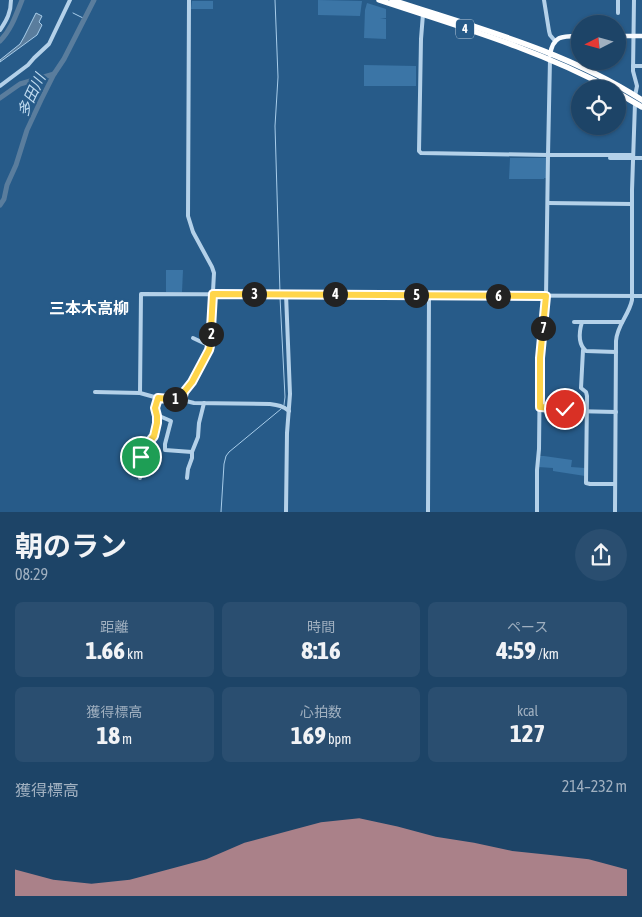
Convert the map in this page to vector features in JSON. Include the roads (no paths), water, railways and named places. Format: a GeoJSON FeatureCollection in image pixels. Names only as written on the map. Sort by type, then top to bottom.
{"type":"FeatureCollection","features":[{"type":"Feature","properties":{"kind":"highway","name":"4"},"geometry":{"type":"LineString","coordinates":[[379,0],[423,12]]}},
{"type":"Feature","properties":{"kind":"highway","name":"4"},"geometry":{"type":"LineString","coordinates":[[392,0],[496,39],[591,71],[642,100]]}},
{"type":"Feature","properties":{"kind":"highway","name":"4"},"geometry":{"type":"LineString","coordinates":[[550,56],[596,80]]}},
{"type":"Feature","properties":{"kind":"highway"},"geometry":{"type":"LineString","coordinates":[[626,97],[642,107]]}},
{"type":"Feature","properties":{"kind":"main road"},"geometry":{"type":"LineString","coordinates":[[626,36],[642,36]]}},
{"type":"Feature","properties":{"kind":"main road"},"geometry":{"type":"LineString","coordinates":[[550,56],[555,41],[571,37]]}},
{"type":"Feature","properties":{"kind":"street"},"geometry":{"type":"LineString","coordinates":[[0,30],[11,8],[11,0]]}},
{"type":"Feature","properties":{"kind":"street"},"geometry":{"type":"LineString","coordinates":[[0,86],[28,65],[49,44],[70,0]]}},
{"type":"Feature","properties":{"kind":"street"},"geometry":{"type":"LineString","coordinates":[[182,400],[184,392],[192,382],[210,346],[214,270],[193,232],[188,216],[189,0]]}},
{"type":"Feature","properties":{"kind":"street"},"geometry":{"type":"LineString","coordinates":[[544,0],[550,35],[555,41]]}},
{"type":"Feature","properties":{"kind":"street"},"geometry":{"type":"LineString","coordinates":[[618,0],[618,13]]}},
{"type":"Feature","properties":{"kind":"street"},"geometry":{"type":"LineString","coordinates":[[615,512],[617,335],[630,309],[632,296],[633,157],[637,83],[633,66],[634,0]]}},
{"type":"Feature","properties":{"kind":"street"},"geometry":{"type":"LineString","coordinates":[[423,12],[420,153],[548,154],[642,158]]}},
{"type":"Feature","properties":{"kind":"street"},"geometry":{"type":"LineString","coordinates":[[537,512],[540,358],[546,296],[550,56]]}},
{"type":"Feature","properties":{"kind":"street"},"geometry":{"type":"LineString","coordinates":[[633,66],[642,66]]}},
{"type":"Feature","properties":{"kind":"street"},"geometry":{"type":"LineString","coordinates":[[610,158],[633,157]]}},
{"type":"Feature","properties":{"kind":"street"},"geometry":{"type":"LineString","coordinates":[[548,203],[632,204]]}},
{"type":"Feature","properties":{"kind":"street"},"geometry":{"type":"LineString","coordinates":[[140,393],[141,294],[642,296]]}},
{"type":"Feature","properties":{"kind":"street"},"geometry":{"type":"LineString","coordinates":[[284,294],[290,394],[286,407],[286,512]]}},
{"type":"Feature","properties":{"kind":"street"},"geometry":{"type":"LineString","coordinates":[[428,512],[429,295]]}},
{"type":"Feature","properties":{"kind":"street"},"geometry":{"type":"LineString","coordinates":[[574,322],[622,322]]}},
{"type":"Feature","properties":{"kind":"street"},"geometry":{"type":"LineString","coordinates":[[582,322],[580,340],[583,350],[581,388],[587,394],[586,483],[615,484]]}},
{"type":"Feature","properties":{"kind":"street"},"geometry":{"type":"LineString","coordinates":[[193,338],[210,346]]}},
{"type":"Feature","properties":{"kind":"street"},"geometry":{"type":"LineString","coordinates":[[583,350],[616,352]]}},
{"type":"Feature","properties":{"kind":"street"},"geometry":{"type":"LineString","coordinates":[[94,392],[140,393],[158,398],[194,403],[270,404],[286,407]]}},
{"type":"Feature","properties":{"kind":"street"},"geometry":{"type":"LineString","coordinates":[[140,478],[141,452],[154,436],[157,423],[155,408],[158,398]]}},
{"type":"Feature","properties":{"kind":"street"},"geometry":{"type":"LineString","coordinates":[[187,478],[192,452],[198,437],[204,403]]}},
{"type":"Feature","properties":{"kind":"street"},"geometry":{"type":"LineString","coordinates":[[540,407],[560,408],[573,412],[616,412]]}},
{"type":"Feature","properties":{"kind":"street"},"geometry":{"type":"LineString","coordinates":[[157,416],[171,421],[165,450],[192,452]]}},
{"type":"Feature","properties":{"kind":"waterway"},"geometry":{"type":"LineString","coordinates":[[0,41],[10,27],[22,0]]}},
{"type":"Feature","properties":{"kind":"waterway","name":"多田川"},"geometry":{"type":"LineString","coordinates":[[0,205],[4,199],[7,185],[16,165],[27,130],[54,74],[64,59],[94,0]]}},
{"type":"Feature","properties":{"kind":"waterway"},"geometry":{"type":"LineString","coordinates":[[275,0],[278,77],[275,126],[280,293]]}},
{"type":"Feature","properties":{"kind":"waterway"},"geometry":{"type":"LineString","coordinates":[[73,13],[85,19]]}},
{"type":"Feature","properties":{"kind":"waterway"},"geometry":{"type":"LineString","coordinates":[[0,98],[20,84],[54,74]]}},
{"type":"Feature","properties":{"kind":"waterway"},"geometry":{"type":"LineString","coordinates":[[280,297],[284,405]]}},
{"type":"Feature","properties":{"kind":"waterway"},"geometry":{"type":"LineString","coordinates":[[221,512],[226,456],[281,409]]}},
{"type":"Feature","properties":{"kind":"district","name":"三本木高柳"},"geometry":{"type":"Point","coordinates":[89,308]}}]}
